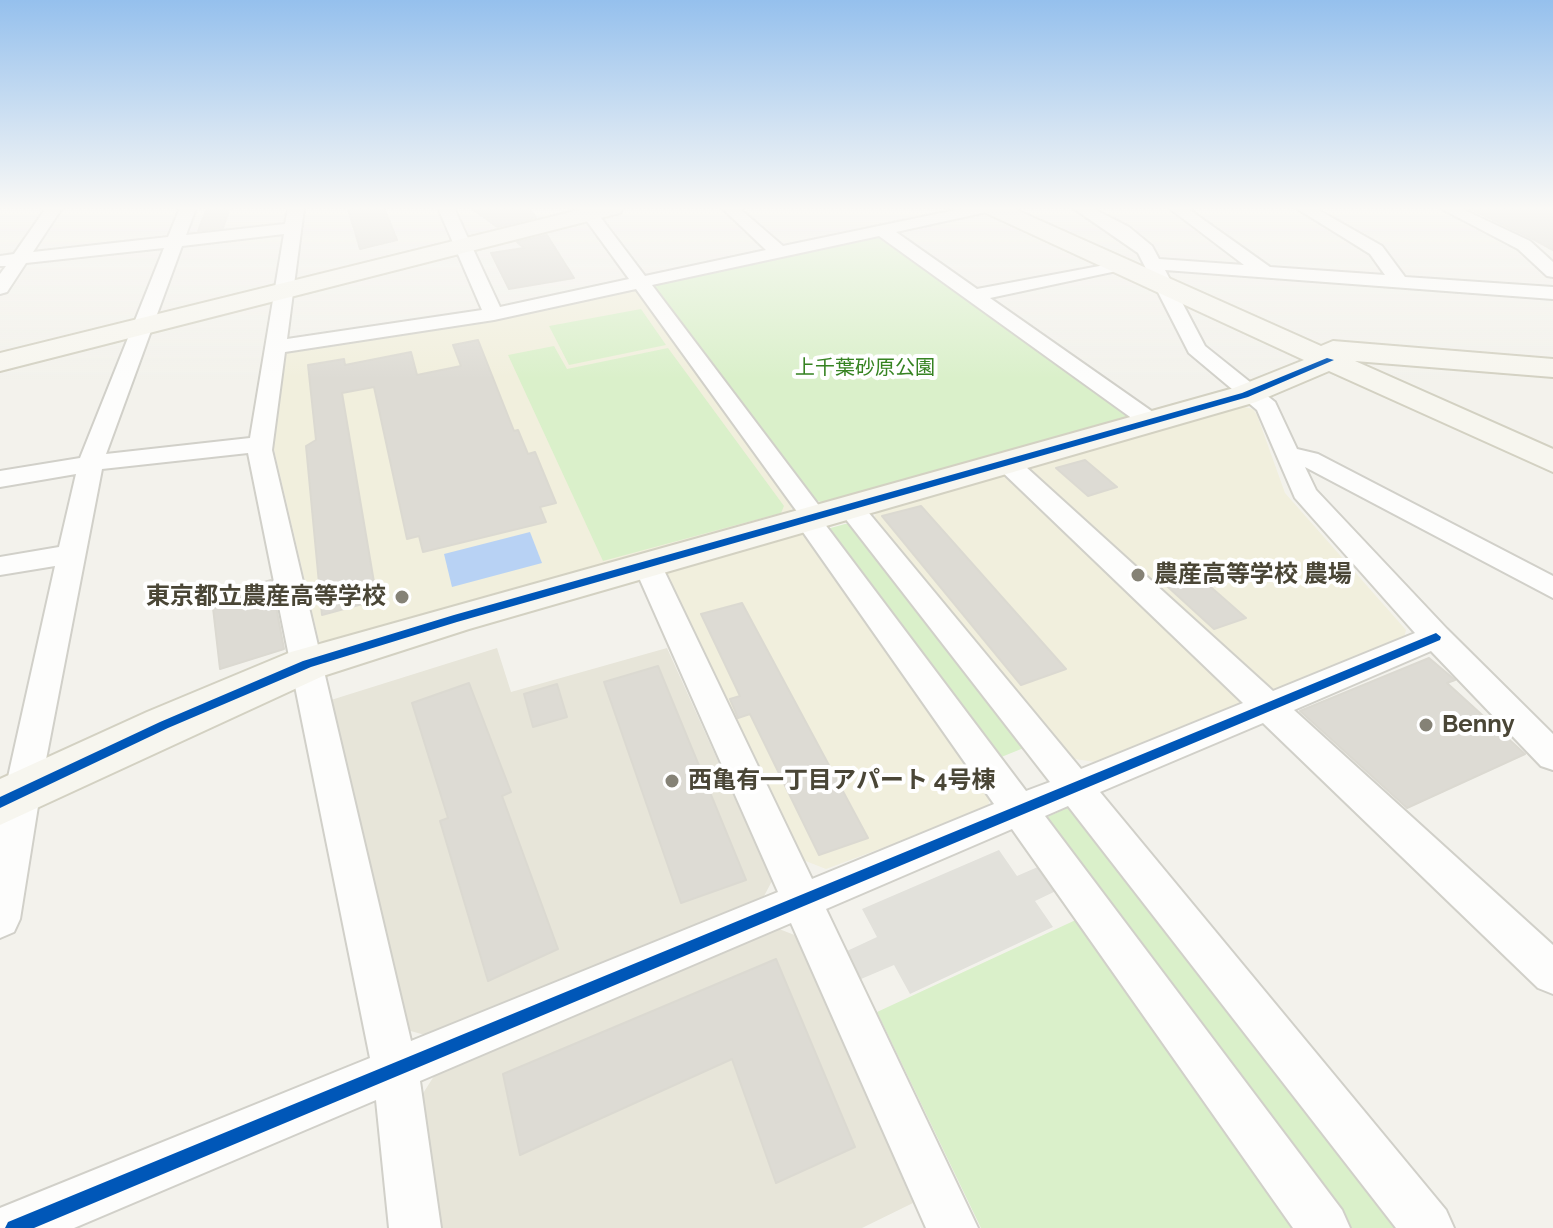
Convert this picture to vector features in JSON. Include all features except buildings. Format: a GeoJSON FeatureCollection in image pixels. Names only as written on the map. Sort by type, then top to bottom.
{"type":"FeatureCollection","features":[{"type":"Feature","properties":{"kind":"street"},"geometry":{"type":"LineString","coordinates":[[0,288],[15,265]]}},
{"type":"Feature","properties":{"kind":"street"},"geometry":{"type":"LineString","coordinates":[[0,919],[11,798],[91,464],[167,265]]}},
{"type":"Feature","properties":{"kind":"street"},"geometry":{"type":"LineString","coordinates":[[287,265],[261,444],[395,1068],[415,1228]]}},
{"type":"Feature","properties":{"kind":"street"},"geometry":{"type":"LineString","coordinates":[[0,362],[381,265]]}},
{"type":"Feature","properties":{"kind":"street"},"geometry":{"type":"LineString","coordinates":[[473,265],[494,314]]}},
{"type":"Feature","properties":{"kind":"street"},"geometry":{"type":"LineString","coordinates":[[631,265],[640,282],[823,514],[1075,787],[1428,1228]]}},
{"type":"Feature","properties":{"kind":"street"},"geometry":{"type":"LineString","coordinates":[[276,347],[494,314],[717,265]]}},
{"type":"Feature","properties":{"kind":"street"},"geometry":{"type":"LineString","coordinates":[[933,265],[1152,422]]}},
{"type":"Feature","properties":{"kind":"street"},"geometry":{"type":"LineString","coordinates":[[975,295],[1119,265]]}},
{"type":"Feature","properties":{"kind":"street"},"geometry":{"type":"LineString","coordinates":[[1121,265],[1158,274],[1323,357],[1553,462]]}},
{"type":"Feature","properties":{"kind":"street"},"geometry":{"type":"LineString","coordinates":[[1154,265],[1196,349],[1267,407],[1304,493],[1436,637],[1553,756]]}},
{"type":"Feature","properties":{"kind":"street"},"geometry":{"type":"LineString","coordinates":[[1256,265],[1265,272]]}},
{"type":"Feature","properties":{"kind":"street"},"geometry":{"type":"LineString","coordinates":[[1387,265],[1400,283]]}},
{"type":"Feature","properties":{"kind":"street"},"geometry":{"type":"LineString","coordinates":[[1158,274],[1265,272],[1553,293]]}},
{"type":"Feature","properties":{"kind":"street"},"geometry":{"type":"LineString","coordinates":[[11,798],[203,707],[307,664],[647,564],[1252,393],[1342,350],[1553,368]]}},
{"type":"Feature","properties":{"kind":"street"},"geometry":{"type":"LineString","coordinates":[[0,479],[91,464],[261,444]]}},
{"type":"Feature","properties":{"kind":"street"},"geometry":{"type":"LineString","coordinates":[[1289,455],[1309,459],[1553,588]]}},
{"type":"Feature","properties":{"kind":"street"},"geometry":{"type":"LineString","coordinates":[[1006,462],[1553,973]]}},
{"type":"Feature","properties":{"kind":"street"},"geometry":{"type":"LineString","coordinates":[[823,514],[1019,810],[1324,1228]]}},
{"type":"Feature","properties":{"kind":"street"},"geometry":{"type":"LineString","coordinates":[[0,566],[70,554]]}},
{"type":"Feature","properties":{"kind":"street"},"geometry":{"type":"LineString","coordinates":[[647,564],[952,1228]]}},
{"type":"Feature","properties":{"kind":"street"},"geometry":{"type":"LineString","coordinates":[[14,1228],[1436,637]]}},
{"type":"Feature","properties":{"kind":"shaded area","name":"東京都立農産高等学校"},"geometry":{"type":"Polygon","coordinates":[[[629,288],[636,290],[793,506],[788,515],[798,533],[808,537],[992,793],[987,809],[826,869],[803,860],[654,553],[330,643],[319,641],[272,441],[285,354],[295,348],[629,288]]]}},
{"type":"Feature","properties":{"kind":"shaded area","name":"農産高等学校 農場"},"geometry":{"type":"Polygon","coordinates":[[[1240,406],[1253,409],[1257,415],[1285,493],[1406,630],[1404,638],[1095,762],[1068,758],[873,520],[879,506],[1240,406]]]}},
{"type":"Feature","properties":{"kind":"shaded area"},"geometry":{"type":"Polygon","coordinates":[[[497,648],[511,692],[667,648],[772,881],[763,898],[774,927],[797,936],[913,1203],[862,1228],[436,1228],[420,1098],[436,1073],[425,1035],[407,1030],[331,700],[497,648]]]}},
{"type":"Feature","properties":{"kind":"shaded area"},"geometry":{"type":"Polygon","coordinates":[[[999,850],[1017,876],[1040,866],[1058,890],[1035,901],[1053,927],[910,994],[894,965],[861,979],[847,951],[877,937],[862,909],[999,850]]]}},
{"type":"Feature","properties":{"kind":"green space","name":"上千葉砂原公園"},"geometry":{"type":"Polygon","coordinates":[[[734,265],[925,265],[1133,412],[1131,420],[828,503],[816,501],[655,287],[658,282],[734,265]]]}},
{"type":"Feature","properties":{"kind":"green space"},"geometry":{"type":"Polygon","coordinates":[[[641,309],[666,345],[569,365],[549,326],[641,309]]]}},
{"type":"Feature","properties":{"kind":"green space"},"geometry":{"type":"Polygon","coordinates":[[[554,346],[567,369],[668,348],[784,506],[781,513],[603,561],[508,355],[554,346]]]}},
{"type":"Feature","properties":{"kind":"green space"},"geometry":{"type":"Polygon","coordinates":[[[854,524],[1031,745],[994,760],[827,529],[854,524]]]}},
{"type":"Feature","properties":{"kind":"green space"},"geometry":{"type":"Polygon","coordinates":[[[1069,807],[1083,811],[1413,1228],[1339,1228],[1043,819],[1069,807]]]}},
{"type":"Feature","properties":{"kind":"green space"},"geometry":{"type":"Polygon","coordinates":[[[1080,918],[1305,1228],[981,1228],[877,1012],[1080,918]]]}},
{"type":"Feature","properties":{"kind":"water"},"geometry":{"type":"Polygon","coordinates":[[[530,532],[542,563],[452,587],[444,554],[530,532]]]}},
{"type":"Feature","properties":{"kind":"cycle path"},"geometry":{"type":"LineString","coordinates":[[0,803],[164,725],[307,664],[454,619],[1245,395],[1330,360]]}},
{"type":"Feature","properties":{"kind":"cycle path"},"geometry":{"type":"LineString","coordinates":[[14,1228],[1436,637]]}},
{"type":"Feature","properties":{"kind":"place","name":"農産高等学校 農場"},"geometry":{"type":"Point","coordinates":[1138,575]}},
{"type":"Feature","properties":{"kind":"place","name":"東京都立農産高等学校"},"geometry":{"type":"Point","coordinates":[402,597]}},
{"type":"Feature","properties":{"kind":"place","name":"Benny"},"geometry":{"type":"Point","coordinates":[1426,725]}},
{"type":"Feature","properties":{"kind":"place","name":"西亀有一丁目アパート 4号棟"},"geometry":{"type":"Point","coordinates":[672,781]}}]}
